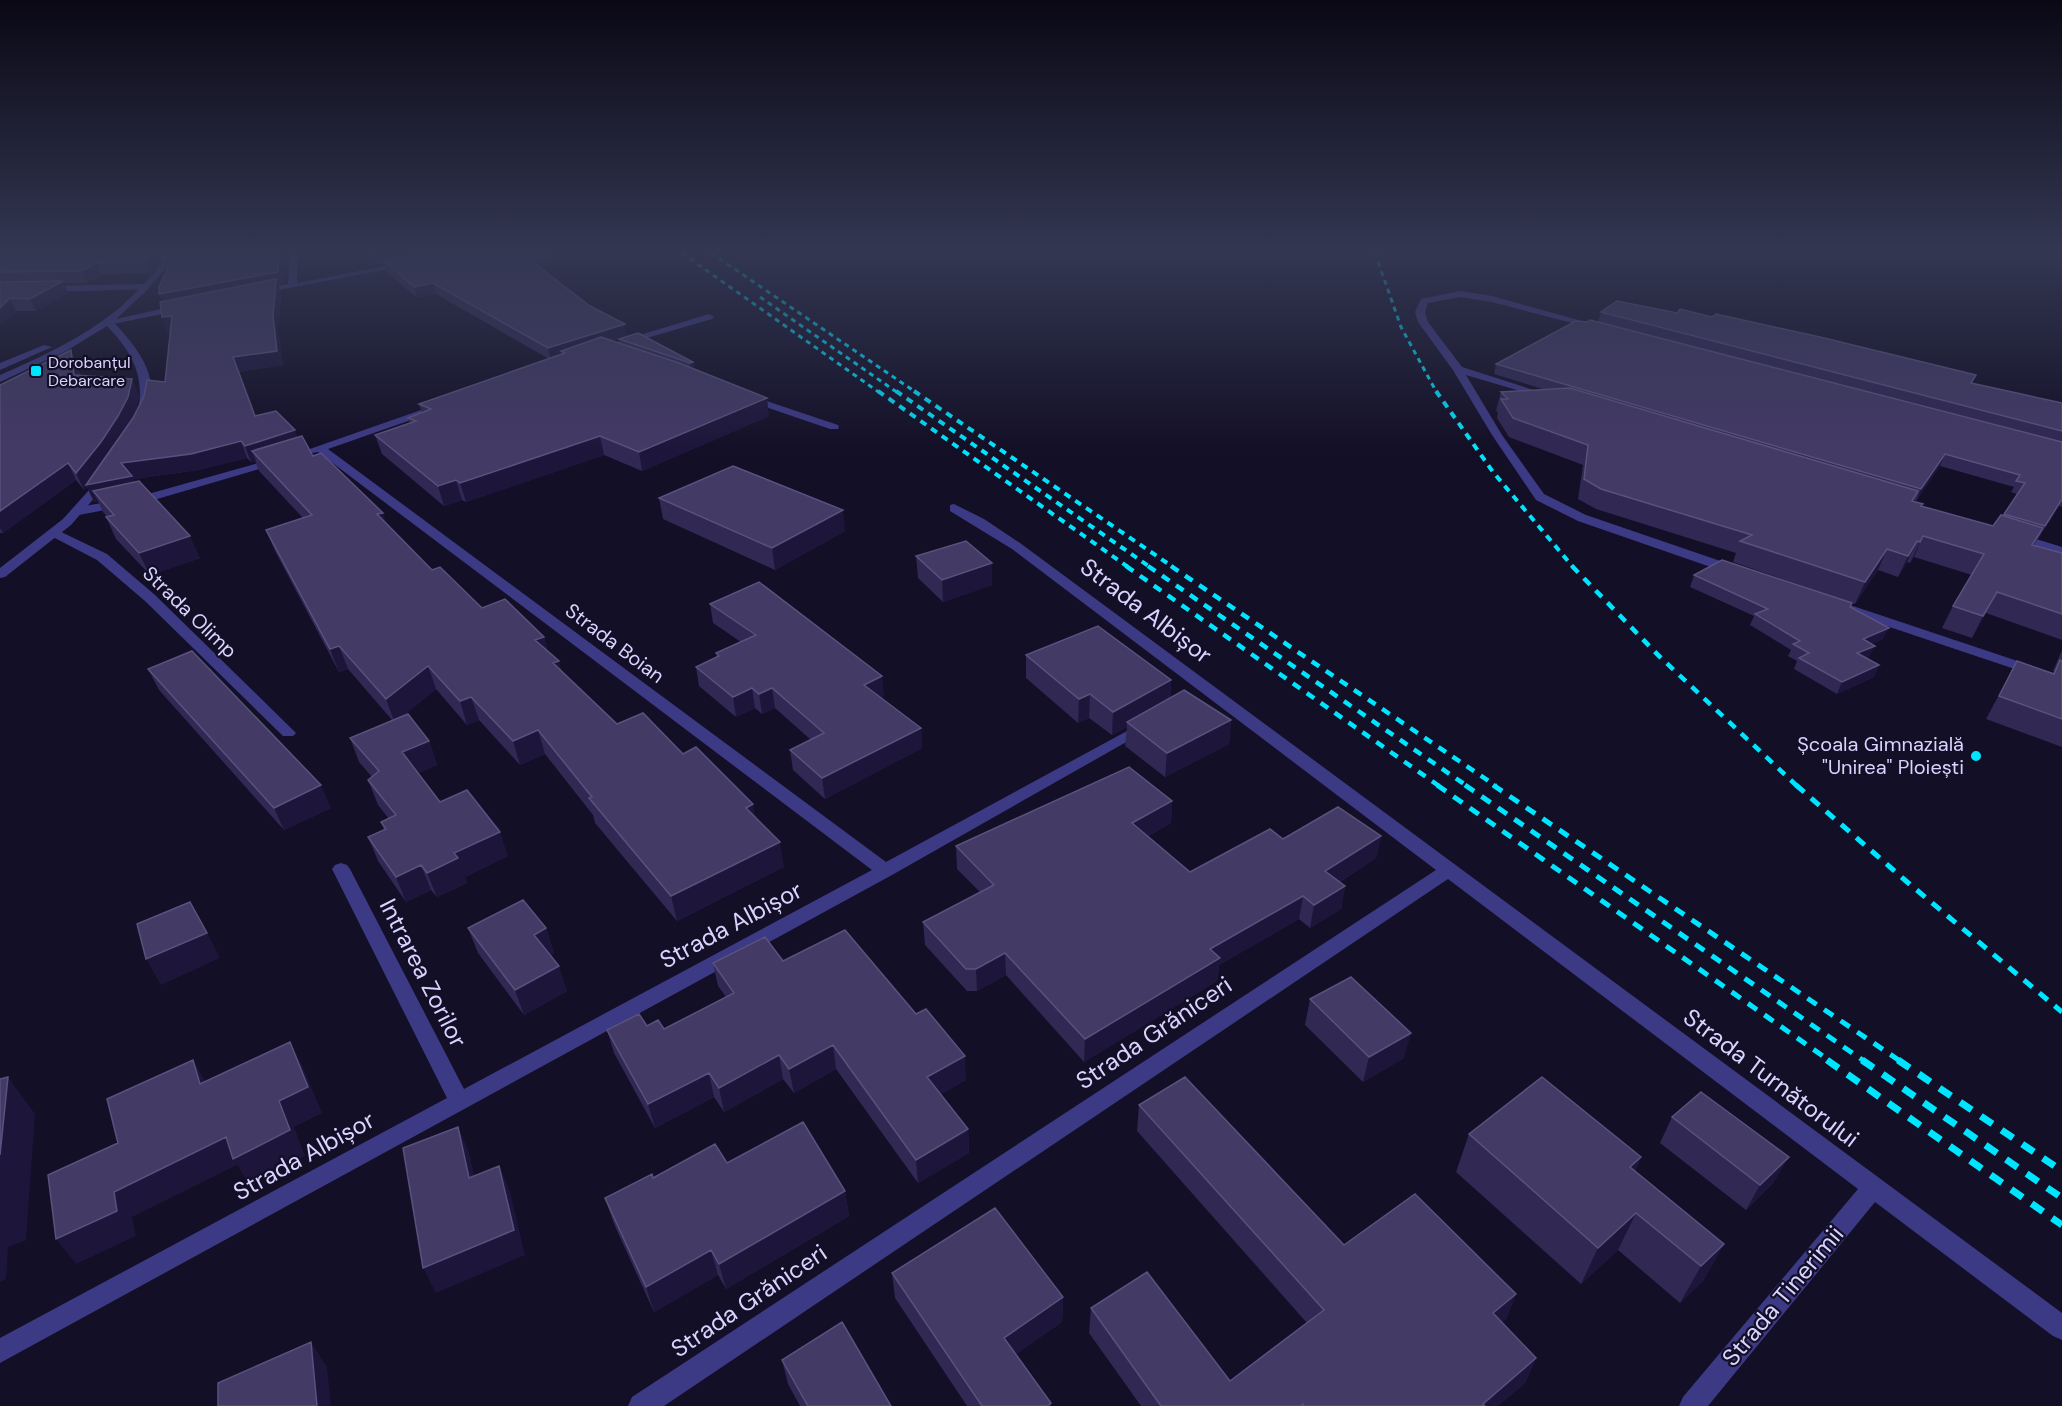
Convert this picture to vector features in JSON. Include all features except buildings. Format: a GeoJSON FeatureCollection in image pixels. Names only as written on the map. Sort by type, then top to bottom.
{"type":"FeatureCollection","features":[{"type":"Feature","properties":{"kind":"street"},"geometry":{"type":"LineString","coordinates":[[0,379],[35,363],[112,319]]}},
{"type":"Feature","properties":{"kind":"street"},"geometry":{"type":"LineString","coordinates":[[0,367],[108,322],[125,319]]}},
{"type":"Feature","properties":{"kind":"street"},"geometry":{"type":"LineString","coordinates":[[625,355],[597,350],[704,319]]}},
{"type":"Feature","properties":{"kind":"street"},"geometry":{"type":"LineString","coordinates":[[1422,319],[1458,369],[1497,435],[1540,497],[1581,518],[1749,575]]}},
{"type":"Feature","properties":{"kind":"street"},"geometry":{"type":"LineString","coordinates":[[1567,319],[1606,329]]}},
{"type":"Feature","properties":{"kind":"street"},"geometry":{"type":"LineString","coordinates":[[108,322],[130,344],[144,374],[147,393],[140,418]]}},
{"type":"Feature","properties":{"kind":"street"},"geometry":{"type":"LineString","coordinates":[[1458,369],[1560,400]]}},
{"type":"Feature","properties":{"kind":"street"},"geometry":{"type":"LineString","coordinates":[[735,393],[834,427]]}},
{"type":"Feature","properties":{"kind":"street"},"geometry":{"type":"LineString","coordinates":[[297,454],[449,403]]}},
{"type":"Feature","properties":{"kind":"street","name":"Strada Boian"},"geometry":{"type":"LineString","coordinates":[[320,448],[886,871]]}},
{"type":"Feature","properties":{"kind":"street"},"geometry":{"type":"LineString","coordinates":[[79,511],[143,499],[286,458]]}},
{"type":"Feature","properties":{"kind":"street"},"geometry":{"type":"LineString","coordinates":[[0,574],[55,533],[79,511],[111,470]]}},
{"type":"Feature","properties":{"kind":"street","name":"Strada Albișor"},"geometry":{"type":"LineString","coordinates":[[954,508],[1016,546],[1209,691],[1188,702]]}},
{"type":"Feature","properties":{"kind":"street"},"geometry":{"type":"LineString","coordinates":[[2000,532],[2062,550]]}},
{"type":"Feature","properties":{"kind":"street","name":"Strada Olimp"},"geometry":{"type":"LineString","coordinates":[[55,533],[110,564],[150,598],[288,733]]}},
{"type":"Feature","properties":{"kind":"street"},"geometry":{"type":"LineString","coordinates":[[1827,602],[2062,681]]}},
{"type":"Feature","properties":{"kind":"street"},"geometry":{"type":"LineString","coordinates":[[1209,691],[1449,870]]}},
{"type":"Feature","properties":{"kind":"street","name":"Strada Albișor"},"geometry":{"type":"LineString","coordinates":[[0,1351],[459,1100],[886,871],[1157,720]]}},
{"type":"Feature","properties":{"kind":"street","name":"Intrarea Zorilor"},"geometry":{"type":"LineString","coordinates":[[342,869],[459,1100]]}},
{"type":"Feature","properties":{"kind":"street","name":"Strada Turnătorului"},"geometry":{"type":"LineString","coordinates":[[1449,870],[2062,1328]]}},
{"type":"Feature","properties":{"kind":"street","name":"Strada Grăniceri"},"geometry":{"type":"LineString","coordinates":[[641,1406],[1449,870]]}},
{"type":"Feature","properties":{"kind":"street","name":"Strada Tinerimii"},"geometry":{"type":"LineString","coordinates":[[1692,1406],[1874,1187]]}},
{"type":"Feature","properties":{"kind":"railway"},"geometry":{"type":"LineString","coordinates":[[775,319],[880,393]]}},
{"type":"Feature","properties":{"kind":"railway"},"geometry":{"type":"LineString","coordinates":[[791,319],[898,393]]}},
{"type":"Feature","properties":{"kind":"railway"},"geometry":{"type":"LineString","coordinates":[[808,319],[917,393]]}},
{"type":"Feature","properties":{"kind":"railway"},"geometry":{"type":"LineString","coordinates":[[1398,319],[1437,393]]}},
{"type":"Feature","properties":{"kind":"railway"},"geometry":{"type":"LineString","coordinates":[[878,391],[1128,567]]}},
{"type":"Feature","properties":{"kind":"railway"},"geometry":{"type":"LineString","coordinates":[[896,391],[1150,567]]}},
{"type":"Feature","properties":{"kind":"railway"},"geometry":{"type":"LineString","coordinates":[[914,391],[1173,567]]}},
{"type":"Feature","properties":{"kind":"railway"},"geometry":{"type":"LineString","coordinates":[[1436,391],[1493,472],[1573,567]]}},
{"type":"Feature","properties":{"kind":"railway"},"geometry":{"type":"LineString","coordinates":[[1126,566],[1439,786]]}},
{"type":"Feature","properties":{"kind":"railway"},"geometry":{"type":"LineString","coordinates":[[1148,566],[1467,786]]}},
{"type":"Feature","properties":{"kind":"railway"},"geometry":{"type":"LineString","coordinates":[[1171,566],[1496,786]]}},
{"type":"Feature","properties":{"kind":"railway"},"geometry":{"type":"LineString","coordinates":[[1572,566],[1658,655],[1797,786]]}},
{"type":"Feature","properties":{"kind":"railway"},"geometry":{"type":"LineString","coordinates":[[1437,785],[1830,1061]]}},
{"type":"Feature","properties":{"kind":"railway"},"geometry":{"type":"LineString","coordinates":[[1465,785],[1864,1061]]}},
{"type":"Feature","properties":{"kind":"railway"},"geometry":{"type":"LineString","coordinates":[[1493,785],[1900,1061]]}},
{"type":"Feature","properties":{"kind":"railway"},"geometry":{"type":"LineString","coordinates":[[1796,785],[2062,1012]]}},
{"type":"Feature","properties":{"kind":"railway"},"geometry":{"type":"LineString","coordinates":[[1827,1060],[2062,1225]]}},
{"type":"Feature","properties":{"kind":"railway"},"geometry":{"type":"LineString","coordinates":[[1862,1060],[2062,1198]]}},
{"type":"Feature","properties":{"kind":"railway"},"geometry":{"type":"LineString","coordinates":[[1898,1060],[2062,1171]]}},
{"type":"Feature","properties":{"kind":"place","name":"Dorobanțul Debarcare"},"geometry":{"type":"Point","coordinates":[36,371]}},
{"type":"Feature","properties":{"kind":"place","name":"Școala Gimnazială \"Unirea\" Ploiești"},"geometry":{"type":"Point","coordinates":[1976,756]}}]}
